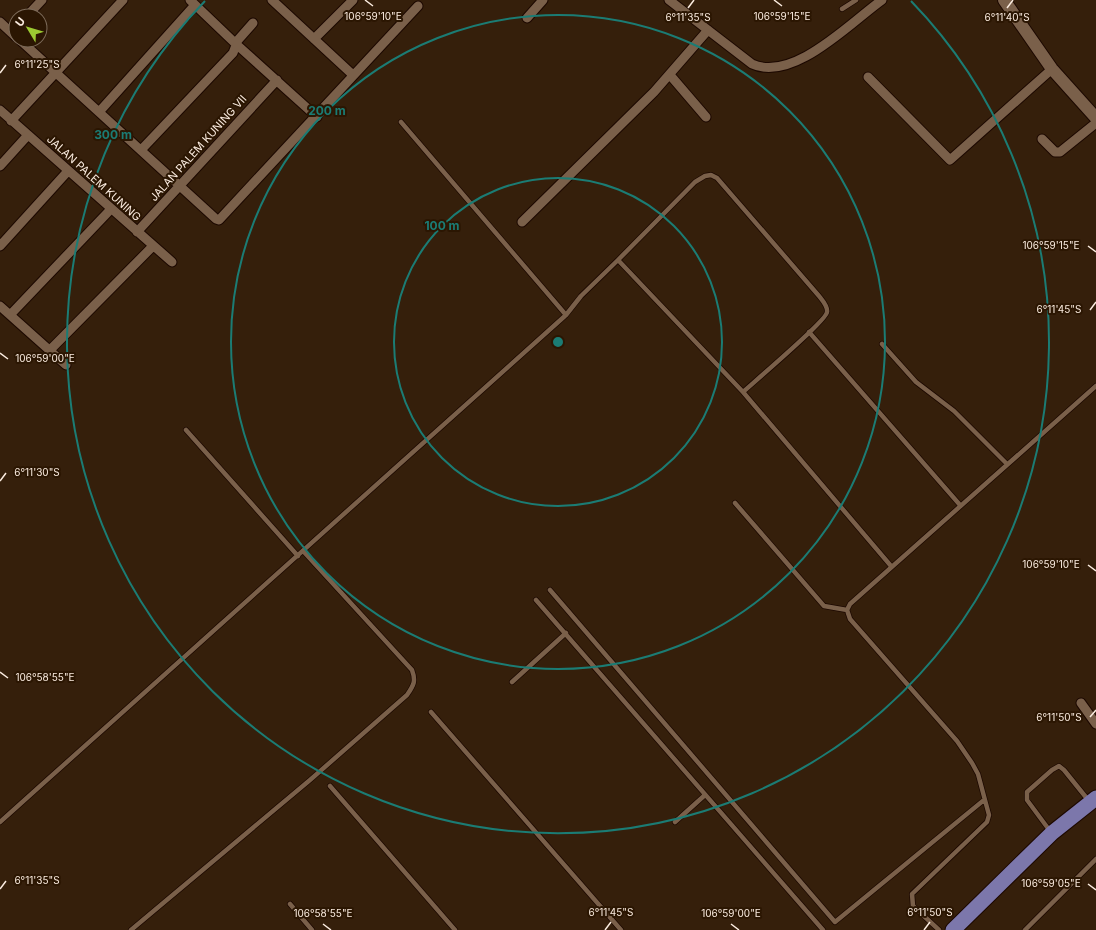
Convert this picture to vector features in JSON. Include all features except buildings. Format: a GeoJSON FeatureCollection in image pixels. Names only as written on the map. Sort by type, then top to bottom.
{"type":"FeatureCollection","features":[{"type":"Feature","properties":{"kind":"main road"},"geometry":{"type":"LineString","coordinates":[[953,930],[1052,833],[1093,800]]}},
{"type":"Feature","properties":{"kind":"street"},"geometry":{"type":"LineString","coordinates":[[34,8],[42,0]]}},
{"type":"Feature","properties":{"kind":"street"},"geometry":{"type":"LineString","coordinates":[[11,121],[123,0]]}},
{"type":"Feature","properties":{"kind":"street"},"geometry":{"type":"LineString","coordinates":[[314,39],[352,0]]}},
{"type":"Feature","properties":{"kind":"street"},"geometry":{"type":"LineString","coordinates":[[527,18],[543,0]]}},
{"type":"Feature","properties":{"kind":"street"},"geometry":{"type":"LineString","coordinates":[[669,0],[752,64],[760,68],[779,66],[800,60],[810,55],[882,0]]}},
{"type":"Feature","properties":{"kind":"street"},"geometry":{"type":"LineString","coordinates":[[680,8],[686,0]]}},
{"type":"Feature","properties":{"kind":"street"},"geometry":{"type":"LineString","coordinates":[[1004,0],[1052,69],[1096,118]]}},
{"type":"Feature","properties":{"kind":"street"},"geometry":{"type":"LineString","coordinates":[[274,1],[353,75]]}},
{"type":"Feature","properties":{"kind":"street"},"geometry":{"type":"LineString","coordinates":[[99,112],[193,3],[317,117]]}},
{"type":"Feature","properties":{"kind":"street"},"geometry":{"type":"LineString","coordinates":[[29,48],[141,150],[180,188],[216,219],[220,220],[317,117],[353,75],[418,6]]}},
{"type":"Feature","properties":{"kind":"street"},"geometry":{"type":"LineString","coordinates":[[141,150],[233,52],[240,36],[253,23]]}},
{"type":"Feature","properties":{"kind":"street"},"geometry":{"type":"LineString","coordinates":[[522,222],[670,75],[708,30]]}},
{"type":"Feature","properties":{"kind":"street"},"geometry":{"type":"LineString","coordinates":[[868,77],[950,160],[1052,69]]}},
{"type":"Feature","properties":{"kind":"street"},"geometry":{"type":"LineString","coordinates":[[670,75],[706,117]]}},
{"type":"Feature","properties":{"kind":"street","name":"JALAN PALEM KUNING VII"},"geometry":{"type":"LineString","coordinates":[[138,232],[180,188],[277,80]]}},
{"type":"Feature","properties":{"kind":"street","name":"JALAN PALEM KUNING"},"geometry":{"type":"LineString","coordinates":[[0,110],[172,262]]}},
{"type":"Feature","properties":{"kind":"street"},"geometry":{"type":"LineString","coordinates":[[1042,139],[1055,152],[1060,152],[1096,124]]}},
{"type":"Feature","properties":{"kind":"street"},"geometry":{"type":"LineString","coordinates":[[0,166],[28,135]]}},
{"type":"Feature","properties":{"kind":"street"},"geometry":{"type":"LineString","coordinates":[[0,246],[68,171]]}},
{"type":"Feature","properties":{"kind":"street"},"geometry":{"type":"LineString","coordinates":[[10,315],[112,209]]}},
{"type":"Feature","properties":{"kind":"street"},"geometry":{"type":"LineString","coordinates":[[50,350],[153,246]]}},
{"type":"Feature","properties":{"kind":"street"},"geometry":{"type":"LineString","coordinates":[[0,306],[66,365]]}},
{"type":"Feature","properties":{"kind":"street"},"geometry":{"type":"LineString","coordinates":[[1081,703],[1096,724]]}},
{"type":"Feature","properties":{"kind":"lane"},"geometry":{"type":"LineString","coordinates":[[842,9],[856,0]]}},
{"type":"Feature","properties":{"kind":"lane"},"geometry":{"type":"LineString","coordinates":[[401,122],[566,315]]}},
{"type":"Feature","properties":{"kind":"lane"},"geometry":{"type":"LineString","coordinates":[[0,822],[304,552],[566,315],[581,296],[686,189],[705,176],[711,175],[717,178],[826,307],[827,312],[826,317],[743,392]]}},
{"type":"Feature","properties":{"kind":"lane"},"geometry":{"type":"LineString","coordinates":[[618,260],[743,392],[891,566]]}},
{"type":"Feature","properties":{"kind":"lane"},"geometry":{"type":"LineString","coordinates":[[809,332],[960,505]]}},
{"type":"Feature","properties":{"kind":"lane"},"geometry":{"type":"LineString","coordinates":[[882,344],[922,387],[954,411],[1007,464]]}},
{"type":"Feature","properties":{"kind":"lane"},"geometry":{"type":"LineString","coordinates":[[939,930],[913,906],[912,894],[986,822],[989,815],[978,774],[956,741],[850,619],[847,610],[850,604],[891,566],[1096,386]]}},
{"type":"Feature","properties":{"kind":"lane"},"geometry":{"type":"LineString","coordinates":[[186,430],[298,556]]}},
{"type":"Feature","properties":{"kind":"lane"},"geometry":{"type":"LineString","coordinates":[[736,503],[824,606],[847,610]]}},
{"type":"Feature","properties":{"kind":"lane"},"geometry":{"type":"LineString","coordinates":[[131,930],[310,780],[408,695],[414,685],[415,678],[412,670],[304,552]]}},
{"type":"Feature","properties":{"kind":"lane"},"geometry":{"type":"LineString","coordinates":[[550,590],[835,922],[984,800]]}},
{"type":"Feature","properties":{"kind":"lane"},"geometry":{"type":"LineString","coordinates":[[536,600],[823,930]]}},
{"type":"Feature","properties":{"kind":"lane"},"geometry":{"type":"LineString","coordinates":[[512,682],[566,633]]}},
{"type":"Feature","properties":{"kind":"lane"},"geometry":{"type":"LineString","coordinates":[[431,712],[621,930]]}},
{"type":"Feature","properties":{"kind":"lane"},"geometry":{"type":"LineString","coordinates":[[1052,833],[1027,800],[1026,795],[1027,792],[1052,770],[1059,766],[1093,800]]}},
{"type":"Feature","properties":{"kind":"lane"},"geometry":{"type":"LineString","coordinates":[[330,786],[456,930]]}},
{"type":"Feature","properties":{"kind":"lane"},"geometry":{"type":"LineString","coordinates":[[675,822],[706,795]]}},
{"type":"Feature","properties":{"kind":"lane"},"geometry":{"type":"LineString","coordinates":[[1024,930],[1096,859]]}},
{"type":"Feature","properties":{"kind":"lane"},"geometry":{"type":"LineString","coordinates":[[290,904],[312,930]]}}]}
